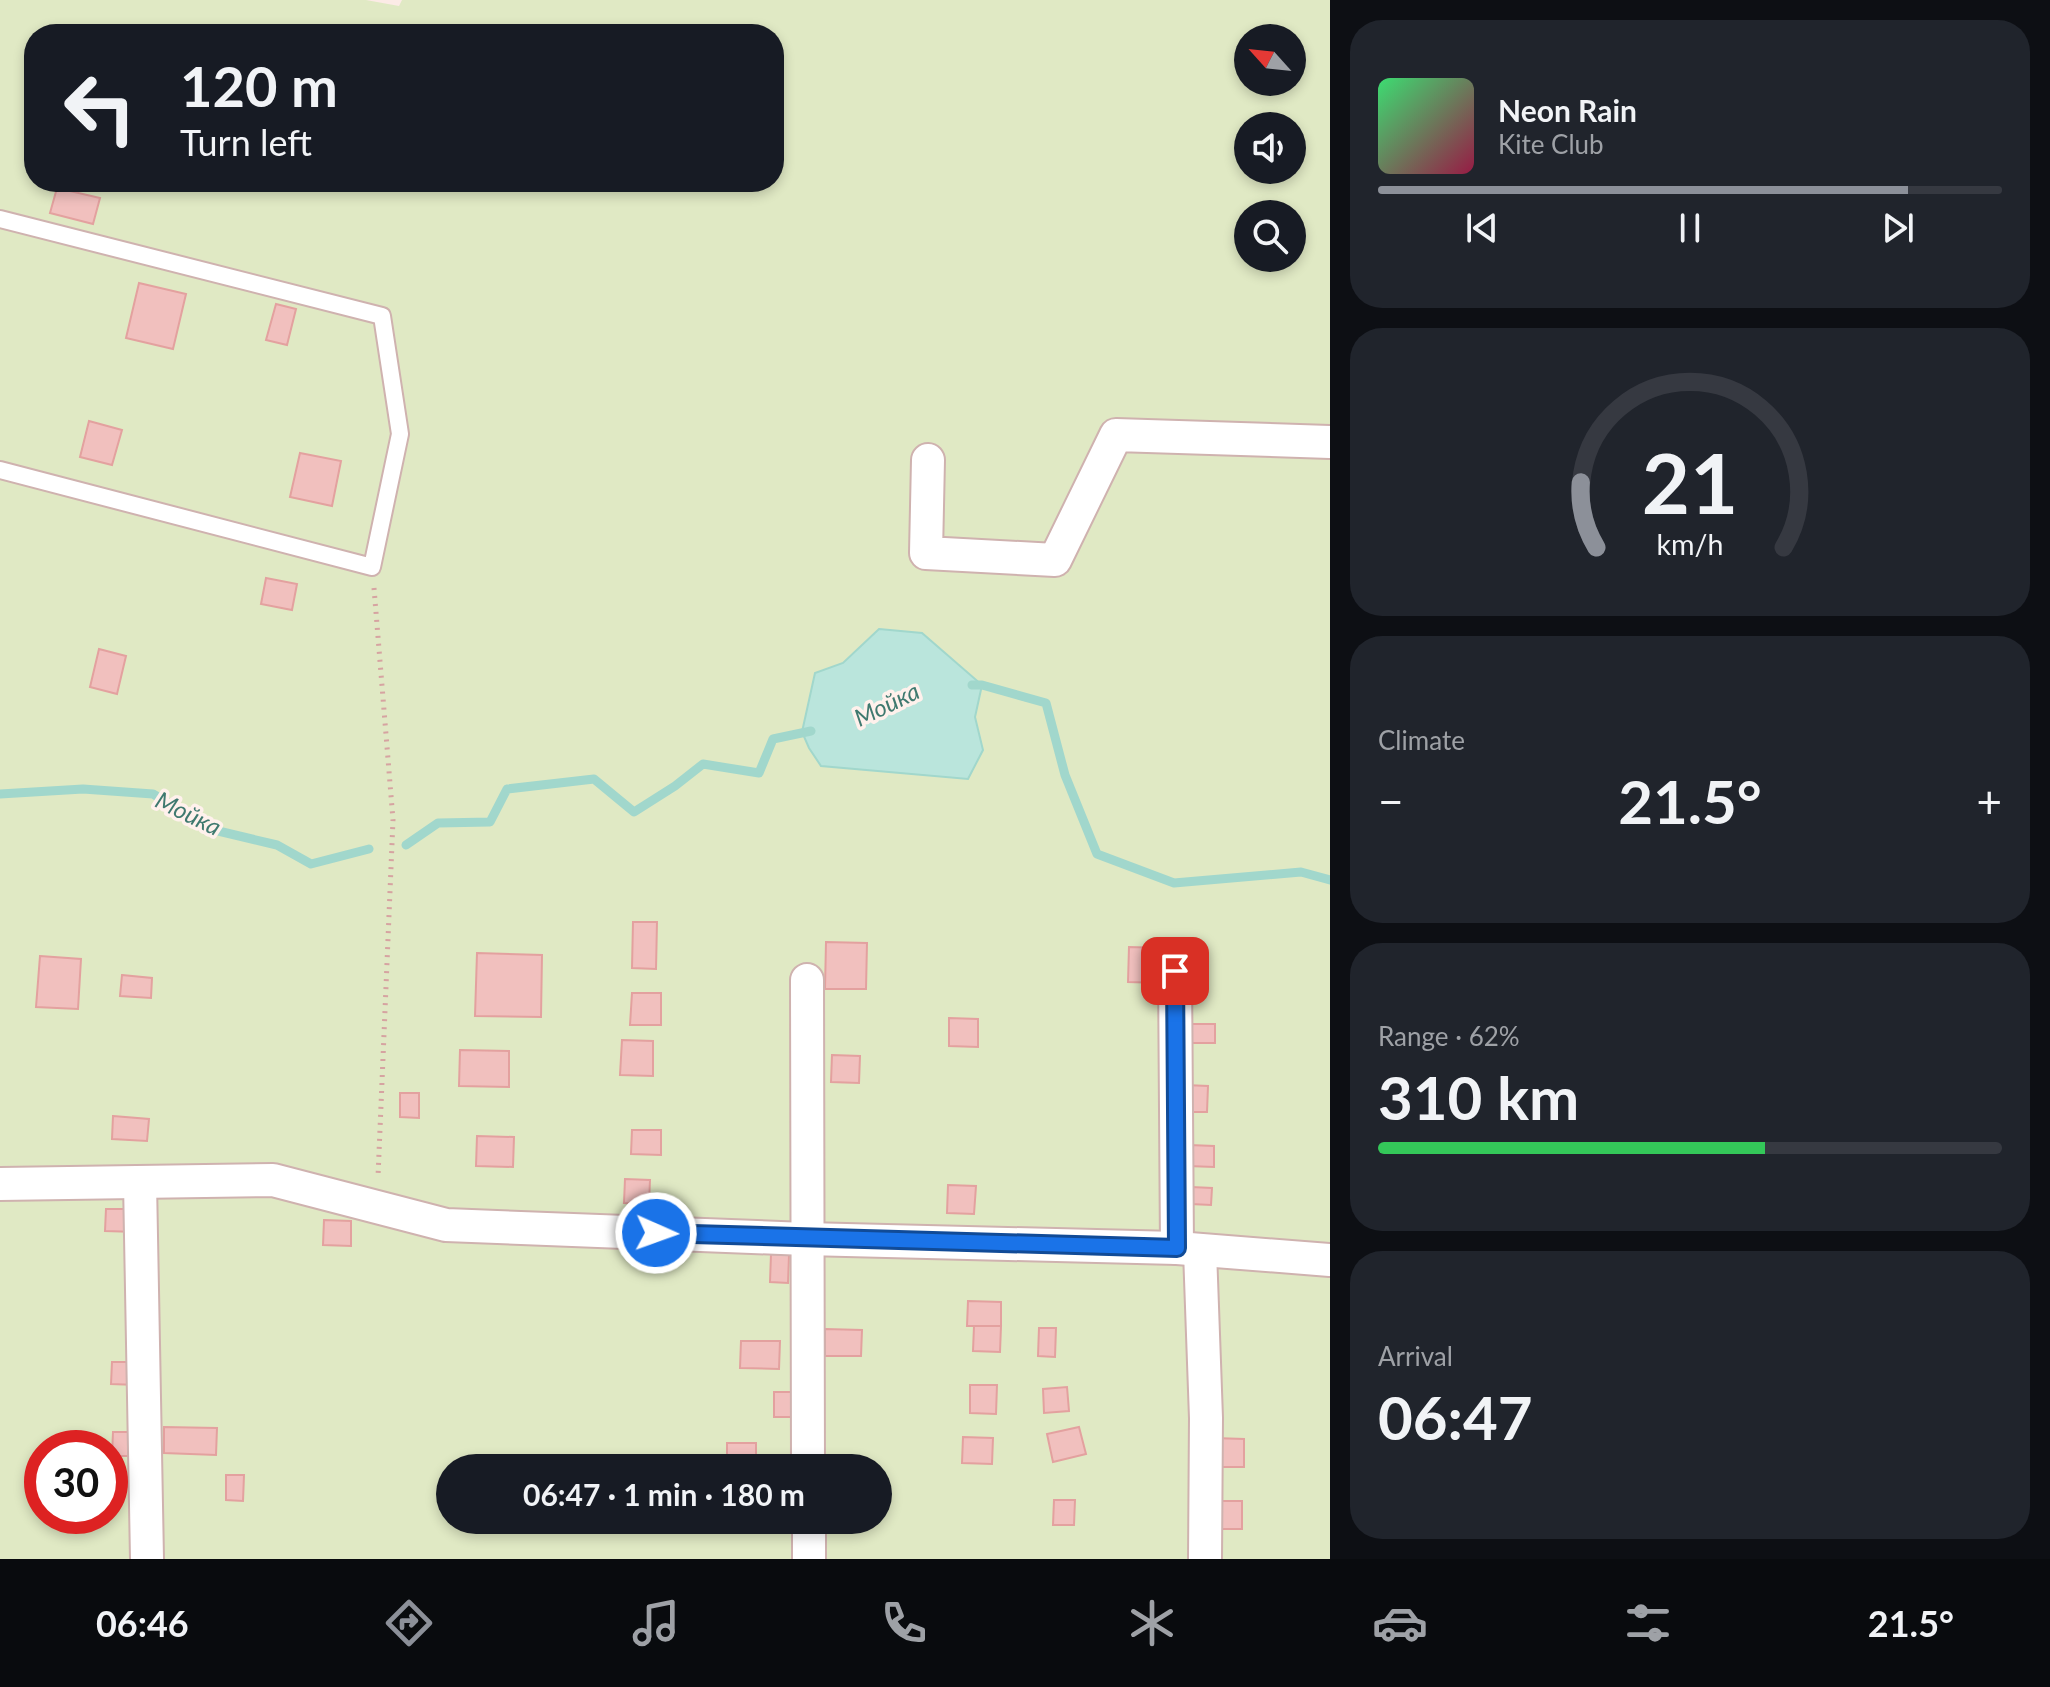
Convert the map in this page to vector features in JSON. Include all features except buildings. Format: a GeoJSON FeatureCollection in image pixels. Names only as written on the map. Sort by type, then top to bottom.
{"type":"FeatureCollection","features":[{"type":"Feature","properties":{"kind":"street"},"geometry":{"type":"LineString","coordinates":[[928,460],[926,553],[1055,560],[1116,435],[1330,442]]}},
{"type":"Feature","properties":{"kind":"street"},"geometry":{"type":"LineString","coordinates":[[1175,971],[1189,1250],[1206,1418],[1205,1559]]}},
{"type":"Feature","properties":{"kind":"street"},"geometry":{"type":"LineString","coordinates":[[807,980],[808,1454]]}},
{"type":"Feature","properties":{"kind":"street"},"geometry":{"type":"LineString","coordinates":[[0,1184],[273,1180],[446,1225],[1189,1250],[1330,1260]]}},
{"type":"Feature","properties":{"kind":"street"},"geometry":{"type":"LineString","coordinates":[[140,1182],[147,1559]]}},
{"type":"Feature","properties":{"kind":"street"},"geometry":{"type":"LineString","coordinates":[[809,1534],[809,1559]]}},
{"type":"Feature","properties":{"kind":"lane"},"geometry":{"type":"LineString","coordinates":[[0,219],[382,316],[400,434],[372,567],[0,470]]}},
{"type":"Feature","properties":{"kind":"path"},"geometry":{"type":"LineString","coordinates":[[372,567],[393,820],[376,1207]]}},
{"type":"Feature","properties":{"kind":"green space"},"geometry":{"type":"Polygon","coordinates":[[[0,0],[366,0],[399,6],[402,0],[1330,0],[1330,1559],[0,1559],[0,0]]]}},
{"type":"Feature","properties":{"kind":"water"},"geometry":{"type":"Polygon","coordinates":[[[879,629],[922,633],[982,685],[975,717],[983,750],[968,779],[821,766],[809,748],[802,732],[815,673],[843,663],[879,629]]]}},
{"type":"Feature","properties":{"kind":"waterway","name":"Мойка"},"geometry":{"type":"LineString","coordinates":[[972,685],[1046,703],[1065,775],[1097,854],[1174,883],[1301,872],[1330,880]]}},
{"type":"Feature","properties":{"kind":"waterway","name":"Мойка"},"geometry":{"type":"LineString","coordinates":[[406,845],[438,823],[490,822],[507,789],[594,779],[634,812],[703,764],[759,773],[773,739],[811,731]]}},
{"type":"Feature","properties":{"kind":"waterway","name":"Мойка"},"geometry":{"type":"LineString","coordinates":[[0,794],[83,789],[153,794],[214,830],[277,845],[311,864],[369,849]]}},
{"type":"Feature","properties":{"kind":"route"},"geometry":{"type":"LineString","coordinates":[[656,1233],[1177,1248],[1175,971]]}}]}
